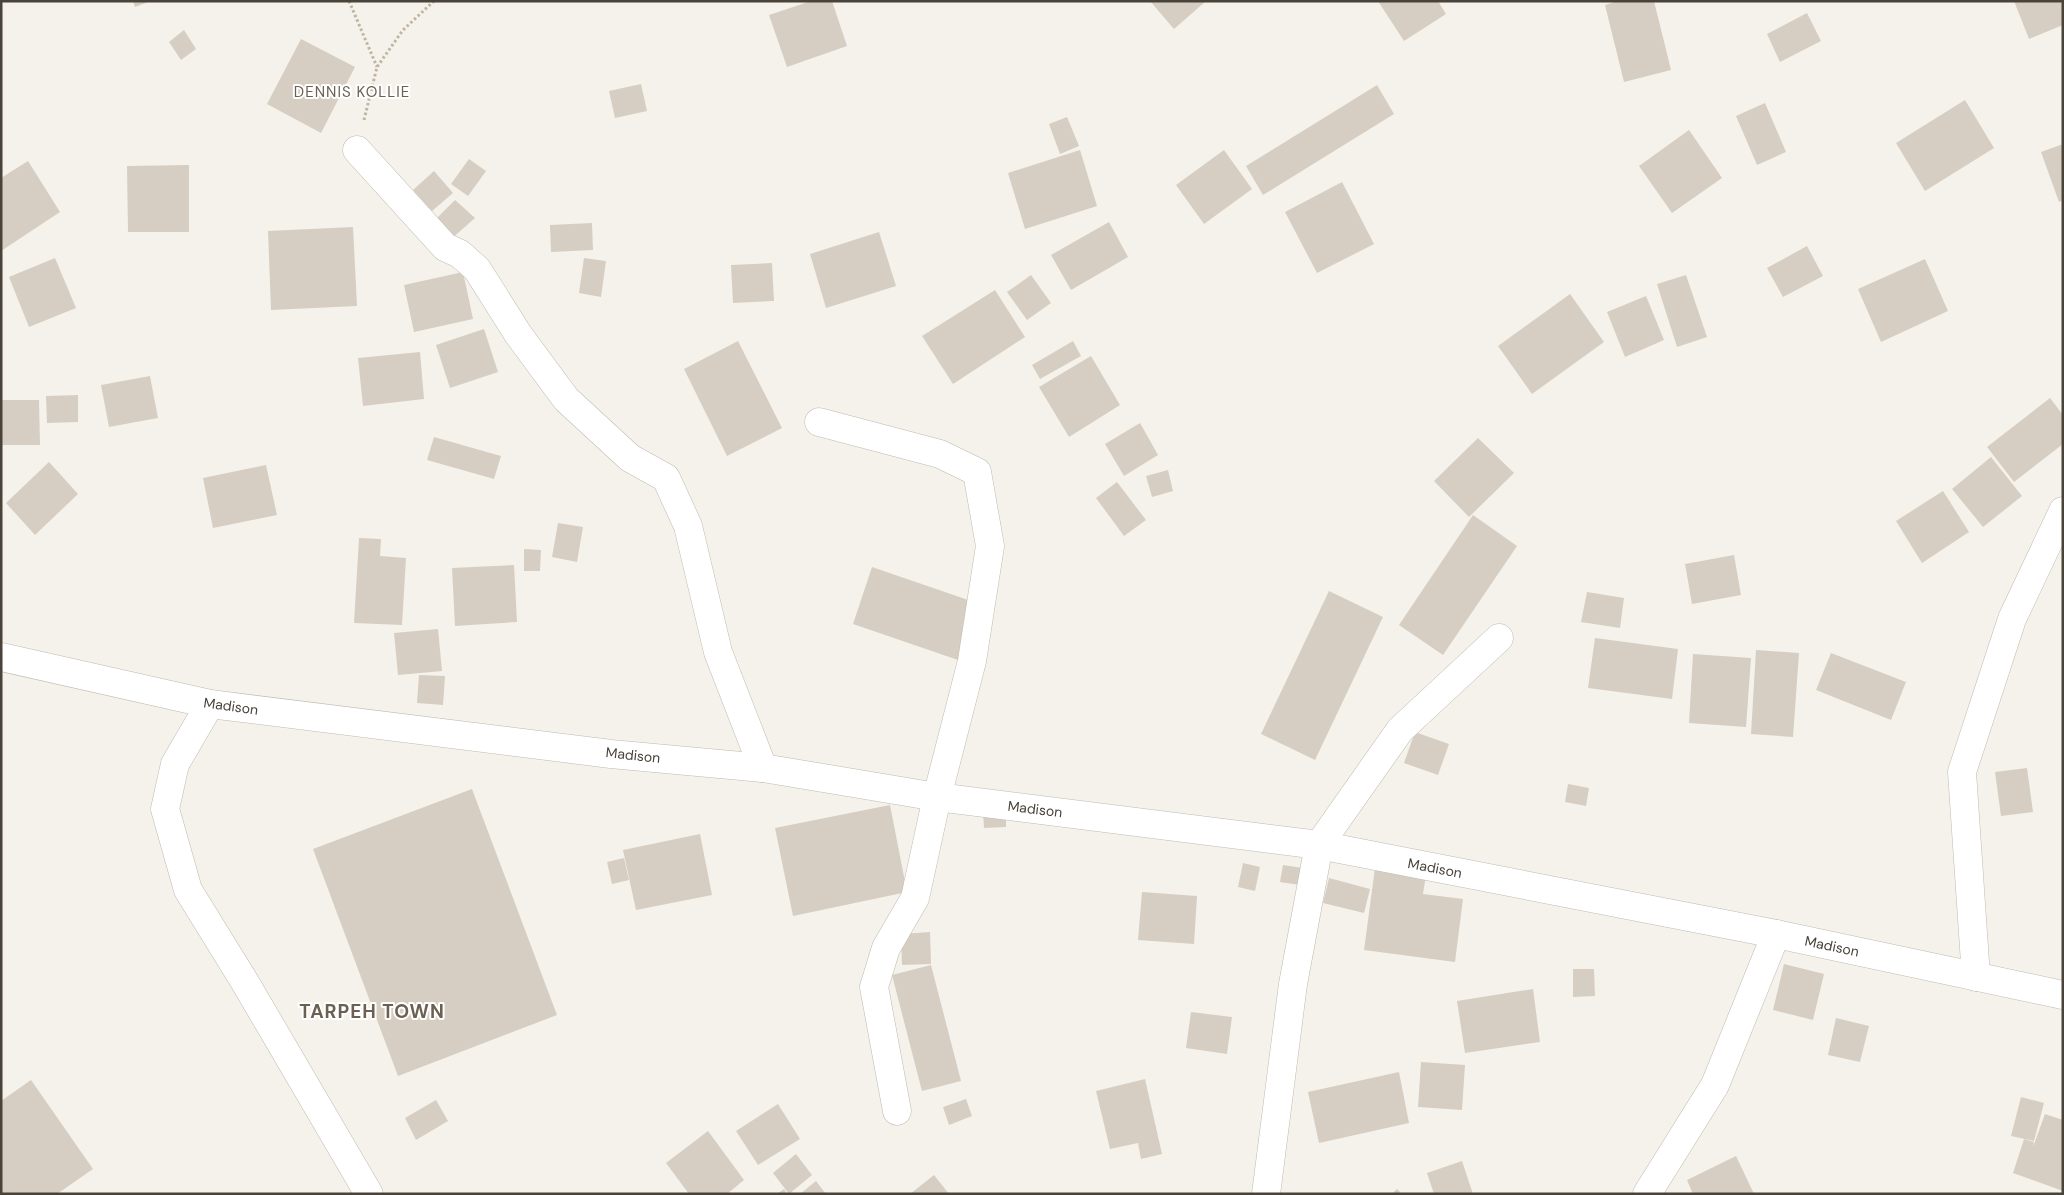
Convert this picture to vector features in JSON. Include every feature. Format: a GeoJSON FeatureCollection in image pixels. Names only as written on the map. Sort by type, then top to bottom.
{"type":"FeatureCollection","features":[{"type":"Feature","properties":{"kind":"street"},"geometry":{"type":"LineString","coordinates":[[357,150],[445,247],[460,254],[477,269],[518,334],[566,399],[630,458],[666,478],[688,526],[718,652],[763,768]]}},
{"type":"Feature","properties":{"kind":"street"},"geometry":{"type":"LineString","coordinates":[[819,422],[940,454],[978,472],[990,546],[972,661],[937,797],[915,898],[886,948],[874,987],[897,1111]]}},
{"type":"Feature","properties":{"kind":"street"},"geometry":{"type":"LineString","coordinates":[[1976,977],[1962,772],[2012,619],[2063,511]]}},
{"type":"Feature","properties":{"kind":"street"},"geometry":{"type":"LineString","coordinates":[[1266,1194],[1293,984],[1319,845],[1400,730],[1499,638]]}},
{"type":"Feature","properties":{"kind":"street","name":"Madison"},"geometry":{"type":"LineString","coordinates":[[1,657],[210,704],[611,754],[763,768],[937,797],[1319,845],[1776,934],[2063,995]]}},
{"type":"Feature","properties":{"kind":"street"},"geometry":{"type":"LineString","coordinates":[[210,704],[175,764],[165,808],[188,890],[246,984],[369,1194]]}},
{"type":"Feature","properties":{"kind":"street"},"geometry":{"type":"LineString","coordinates":[[1647,1194],[1715,1085],[1776,934]]}},
{"type":"Feature","properties":{"kind":"path"},"geometry":{"type":"LineString","coordinates":[[349,1],[377,67]]}},
{"type":"Feature","properties":{"kind":"path"},"geometry":{"type":"LineString","coordinates":[[357,150],[377,67],[403,30],[434,1]]}},
{"type":"Feature","properties":{"kind":"building"},"geometry":{"type":"Polygon","coordinates":[[[133,1],[151,1],[135,7],[133,1]]]}},
{"type":"Feature","properties":{"kind":"building"},"geometry":{"type":"Polygon","coordinates":[[[811,1],[832,1],[847,46],[787,67],[769,15],[811,1]]]}},
{"type":"Feature","properties":{"kind":"building"},"geometry":{"type":"Polygon","coordinates":[[[1150,1],[1206,1],[1174,29],[1150,1]]]}},
{"type":"Feature","properties":{"kind":"building"},"geometry":{"type":"Polygon","coordinates":[[[1378,1],[1438,1],[1446,14],[1404,41],[1378,1]]]}},
{"type":"Feature","properties":{"kind":"building"},"geometry":{"type":"Polygon","coordinates":[[[1618,1],[1654,1],[1671,70],[1624,82],[1605,5],[1618,1]]]}},
{"type":"Feature","properties":{"kind":"building"},"geometry":{"type":"Polygon","coordinates":[[[2014,1],[2063,1],[2063,25],[2029,39],[2014,1]]]}},
{"type":"Feature","properties":{"kind":"building"},"geometry":{"type":"Polygon","coordinates":[[[1807,13],[1821,41],[1780,62],[1767,34],[1807,13]]]}},
{"type":"Feature","properties":{"kind":"building"},"geometry":{"type":"Polygon","coordinates":[[[184,30],[196,49],[181,60],[169,42],[184,30]]]}},
{"type":"Feature","properties":{"kind":"building"},"geometry":{"type":"Polygon","coordinates":[[[301,39],[355,67],[321,133],[267,104],[301,39]]]}},
{"type":"Feature","properties":{"kind":"building"},"geometry":{"type":"Polygon","coordinates":[[[641,84],[647,111],[615,118],[609,91],[641,84]]]}},
{"type":"Feature","properties":{"kind":"building"},"geometry":{"type":"Polygon","coordinates":[[[1377,85],[1394,114],[1263,195],[1246,166],[1377,85]]]}},
{"type":"Feature","properties":{"kind":"building"},"geometry":{"type":"Polygon","coordinates":[[[1965,100],[1994,148],[1925,191],[1896,143],[1965,100]]]}},
{"type":"Feature","properties":{"kind":"building"},"geometry":{"type":"Polygon","coordinates":[[[1765,103],[1786,152],[1757,165],[1736,116],[1765,103]]]}},
{"type":"Feature","properties":{"kind":"building"},"geometry":{"type":"Polygon","coordinates":[[[1067,117],[1079,146],[1060,154],[1049,124],[1067,117]]]}},
{"type":"Feature","properties":{"kind":"building"},"geometry":{"type":"Polygon","coordinates":[[[1689,130],[1722,178],[1672,213],[1639,166],[1689,130]]]}},
{"type":"Feature","properties":{"kind":"building"},"geometry":{"type":"Polygon","coordinates":[[[2063,144],[2063,200],[2059,202],[2041,152],[2063,144]]]}},
{"type":"Feature","properties":{"kind":"building"},"geometry":{"type":"Polygon","coordinates":[[[1080,150],[1097,206],[1025,229],[1008,173],[1080,150]]]}},
{"type":"Feature","properties":{"kind":"building"},"geometry":{"type":"Polygon","coordinates":[[[1224,150],[1252,189],[1204,224],[1176,185],[1224,150]]]}},
{"type":"Feature","properties":{"kind":"building"},"geometry":{"type":"Polygon","coordinates":[[[469,159],[486,171],[468,196],[451,184],[469,159]]]}},
{"type":"Feature","properties":{"kind":"building"},"geometry":{"type":"Polygon","coordinates":[[[28,161],[60,212],[1,251],[1,178],[28,161]]]}},
{"type":"Feature","properties":{"kind":"building"},"geometry":{"type":"Polygon","coordinates":[[[189,165],[189,232],[128,232],[127,166],[189,165]]]}},
{"type":"Feature","properties":{"kind":"building"},"geometry":{"type":"Polygon","coordinates":[[[434,171],[453,193],[432,211],[413,190],[434,171]]]}},
{"type":"Feature","properties":{"kind":"building"},"geometry":{"type":"Polygon","coordinates":[[[1342,182],[1374,244],[1317,273],[1285,212],[1342,182]]]}},
{"type":"Feature","properties":{"kind":"building"},"geometry":{"type":"Polygon","coordinates":[[[455,200],[475,218],[450,240],[433,222],[455,200]]]}},
{"type":"Feature","properties":{"kind":"building"},"geometry":{"type":"Polygon","coordinates":[[[1109,222],[1128,257],[1071,290],[1051,255],[1109,222]]]}},
{"type":"Feature","properties":{"kind":"building"},"geometry":{"type":"Polygon","coordinates":[[[592,223],[593,250],[551,252],[550,225],[592,223]]]}},
{"type":"Feature","properties":{"kind":"building"},"geometry":{"type":"Polygon","coordinates":[[[353,227],[357,306],[271,310],[268,231],[353,227]]]}},
{"type":"Feature","properties":{"kind":"building"},"geometry":{"type":"Polygon","coordinates":[[[879,232],[896,286],[826,308],[810,254],[879,232]]]}},
{"type":"Feature","properties":{"kind":"building"},"geometry":{"type":"Polygon","coordinates":[[[1807,246],[1823,276],[1783,297],[1767,268],[1807,246]]]}},
{"type":"Feature","properties":{"kind":"building"},"geometry":{"type":"Polygon","coordinates":[[[55,258],[76,308],[29,327],[9,277],[55,258]]]}},
{"type":"Feature","properties":{"kind":"building"},"geometry":{"type":"Polygon","coordinates":[[[584,258],[606,261],[601,297],[579,293],[584,258]]]}},
{"type":"Feature","properties":{"kind":"building"},"geometry":{"type":"Polygon","coordinates":[[[1925,259],[1948,311],[1881,342],[1858,289],[1925,259]]]}},
{"type":"Feature","properties":{"kind":"building"},"geometry":{"type":"Polygon","coordinates":[[[772,263],[774,301],[733,303],[731,265],[772,263]]]}},
{"type":"Feature","properties":{"kind":"building"},"geometry":{"type":"Polygon","coordinates":[[[463,272],[473,319],[414,332],[404,285],[463,272]]]}},
{"type":"Feature","properties":{"kind":"building"},"geometry":{"type":"Polygon","coordinates":[[[1031,275],[1051,303],[1027,320],[1007,292],[1031,275]]]}},
{"type":"Feature","properties":{"kind":"building"},"geometry":{"type":"Polygon","coordinates":[[[1686,275],[1707,337],[1677,347],[1657,284],[1686,275]]]}},
{"type":"Feature","properties":{"kind":"building"},"geometry":{"type":"Polygon","coordinates":[[[995,290],[1025,337],[953,384],[922,336],[995,290]]]}},
{"type":"Feature","properties":{"kind":"building"},"geometry":{"type":"Polygon","coordinates":[[[1570,294],[1604,342],[1532,394],[1498,346],[1570,294]]]}},
{"type":"Feature","properties":{"kind":"building"},"geometry":{"type":"Polygon","coordinates":[[[1646,296],[1664,340],[1625,357],[1607,312],[1646,296]]]}},
{"type":"Feature","properties":{"kind":"building"},"geometry":{"type":"Polygon","coordinates":[[[484,329],[498,372],[450,388],[436,345],[484,329]]]}},
{"type":"Feature","properties":{"kind":"building"},"geometry":{"type":"Polygon","coordinates":[[[738,341],[782,428],[727,456],[684,369],[738,341]]]}},
{"type":"Feature","properties":{"kind":"building"},"geometry":{"type":"Polygon","coordinates":[[[1073,341],[1081,356],[1040,379],[1032,365],[1073,341]]]}},
{"type":"Feature","properties":{"kind":"building"},"geometry":{"type":"Polygon","coordinates":[[[420,352],[424,399],[363,406],[358,358],[420,352]]]}},
{"type":"Feature","properties":{"kind":"building"},"geometry":{"type":"Polygon","coordinates":[[[1091,356],[1120,405],[1069,437],[1039,387],[1091,356]]]}},
{"type":"Feature","properties":{"kind":"building"},"geometry":{"type":"Polygon","coordinates":[[[150,376],[158,418],[109,427],[101,385],[150,376]]]}},
{"type":"Feature","properties":{"kind":"building"},"geometry":{"type":"Polygon","coordinates":[[[78,395],[78,422],[47,423],[46,396],[78,395]]]}},
{"type":"Feature","properties":{"kind":"building"},"geometry":{"type":"Polygon","coordinates":[[[2050,398],[2063,415],[2063,444],[2014,482],[1987,447],[2050,398]]]}},
{"type":"Feature","properties":{"kind":"building"},"geometry":{"type":"Polygon","coordinates":[[[1,400],[39,400],[40,445],[1,445],[1,400]]]}},
{"type":"Feature","properties":{"kind":"building"},"geometry":{"type":"Polygon","coordinates":[[[1140,423],[1158,455],[1124,476],[1105,444],[1140,423]]]}},
{"type":"Feature","properties":{"kind":"building"},"geometry":{"type":"Polygon","coordinates":[[[434,437],[501,456],[494,479],[427,460],[434,437]]]}},
{"type":"Feature","properties":{"kind":"building"},"geometry":{"type":"Polygon","coordinates":[[[1478,438],[1514,473],[1469,517],[1434,481],[1478,438]]]}},
{"type":"Feature","properties":{"kind":"building"},"geometry":{"type":"Polygon","coordinates":[[[1991,457],[2022,496],[1983,527],[1952,489],[1991,457]]]}},
{"type":"Feature","properties":{"kind":"building"},"geometry":{"type":"Polygon","coordinates":[[[49,462],[78,494],[35,535],[6,503],[49,462]]]}},
{"type":"Feature","properties":{"kind":"building"},"geometry":{"type":"Polygon","coordinates":[[[266,465],[277,515],[213,528],[203,478],[266,465]]]}},
{"type":"Feature","properties":{"kind":"building"},"geometry":{"type":"Polygon","coordinates":[[[1168,470],[1173,491],[1152,497],[1146,476],[1168,470]]]}},
{"type":"Feature","properties":{"kind":"building"},"geometry":{"type":"Polygon","coordinates":[[[1117,482],[1146,520],[1124,536],[1096,498],[1117,482]]]}},
{"type":"Feature","properties":{"kind":"building"},"geometry":{"type":"Polygon","coordinates":[[[1943,491],[1969,532],[1922,563],[1896,521],[1943,491]]]}},
{"type":"Feature","properties":{"kind":"building"},"geometry":{"type":"Polygon","coordinates":[[[1473,515],[1517,546],[1443,655],[1399,625],[1473,515]]]}},
{"type":"Feature","properties":{"kind":"building"},"geometry":{"type":"Polygon","coordinates":[[[558,523],[583,527],[577,562],[552,557],[558,523]]]}},
{"type":"Feature","properties":{"kind":"building"},"geometry":{"type":"Polygon","coordinates":[[[359,538],[381,539],[380,556],[406,558],[402,625],[354,623],[359,538]]]}},
{"type":"Feature","properties":{"kind":"building"},"geometry":{"type":"Polygon","coordinates":[[[524,549],[541,550],[540,571],[524,571],[524,549]]]}},
{"type":"Feature","properties":{"kind":"building"},"geometry":{"type":"Polygon","coordinates":[[[1734,555],[1741,595],[1692,604],[1685,564],[1734,555]]]}},
{"type":"Feature","properties":{"kind":"building"},"geometry":{"type":"Polygon","coordinates":[[[514,565],[517,622],[455,626],[452,568],[514,565]]]}},
{"type":"Feature","properties":{"kind":"building"},"geometry":{"type":"Polygon","coordinates":[[[872,567],[977,603],[958,660],[853,624],[872,567]]]}},
{"type":"Feature","properties":{"kind":"building"},"geometry":{"type":"Polygon","coordinates":[[[1329,591],[1383,617],[1315,760],[1261,734],[1329,591]]]}},
{"type":"Feature","properties":{"kind":"building"},"geometry":{"type":"Polygon","coordinates":[[[1587,592],[1624,598],[1620,628],[1581,622],[1587,592]]]}},
{"type":"Feature","properties":{"kind":"building"},"geometry":{"type":"Polygon","coordinates":[[[438,629],[442,671],[398,675],[394,633],[438,629]]]}},
{"type":"Feature","properties":{"kind":"building"},"geometry":{"type":"Polygon","coordinates":[[[1595,638],[1678,649],[1672,699],[1588,688],[1595,638]]]}},
{"type":"Feature","properties":{"kind":"building"},"geometry":{"type":"Polygon","coordinates":[[[1756,650],[1799,653],[1793,737],[1751,734],[1756,650]]]}},
{"type":"Feature","properties":{"kind":"building"},"geometry":{"type":"Polygon","coordinates":[[[1831,653],[1906,682],[1891,720],[1816,690],[1831,653]]]}},
{"type":"Feature","properties":{"kind":"building"},"geometry":{"type":"Polygon","coordinates":[[[1693,654],[1751,658],[1746,727],[1689,723],[1693,654]]]}},
{"type":"Feature","properties":{"kind":"building"},"geometry":{"type":"Polygon","coordinates":[[[419,675],[445,676],[443,705],[417,703],[419,675]]]}},
{"type":"Feature","properties":{"kind":"building"},"geometry":{"type":"Polygon","coordinates":[[[1415,732],[1449,744],[1438,775],[1404,763],[1415,732]]]}},
{"type":"Feature","properties":{"kind":"building"},"geometry":{"type":"Polygon","coordinates":[[[2027,768],[2033,812],[2001,816],[1995,772],[2027,768]]]}},
{"type":"Feature","properties":{"kind":"building"},"geometry":{"type":"Polygon","coordinates":[[[1568,784],[1589,788],[1586,806],[1565,802],[1568,784]]]}},
{"type":"Feature","properties":{"kind":"building"},"geometry":{"type":"Polygon","coordinates":[[[472,789],[557,1015],[398,1076],[313,849],[472,789]]]}},
{"type":"Feature","properties":{"kind":"building"},"geometry":{"type":"Polygon","coordinates":[[[890,805],[907,892],[793,916],[775,828],[890,805]]]}},
{"type":"Feature","properties":{"kind":"building"},"geometry":{"type":"Polygon","coordinates":[[[1006,811],[1006,827],[984,828],[983,812],[1006,811]]]}},
{"type":"Feature","properties":{"kind":"building"},"geometry":{"type":"Polygon","coordinates":[[[700,834],[712,895],[636,910],[623,850],[700,834]]]}},
{"type":"Feature","properties":{"kind":"building"},"geometry":{"type":"Polygon","coordinates":[[[624,858],[629,880],[612,884],[607,862],[624,858]]]}},
{"type":"Feature","properties":{"kind":"building"},"geometry":{"type":"Polygon","coordinates":[[[1243,863],[1260,867],[1255,891],[1238,887],[1243,863]]]}},
{"type":"Feature","properties":{"kind":"building"},"geometry":{"type":"Polygon","coordinates":[[[1283,865],[1310,869],[1307,886],[1280,882],[1283,865]]]}},
{"type":"Feature","properties":{"kind":"building"},"geometry":{"type":"Polygon","coordinates":[[[1375,868],[1426,875],[1423,894],[1463,899],[1455,962],[1364,950],[1375,868]]]}},
{"type":"Feature","properties":{"kind":"building"},"geometry":{"type":"Polygon","coordinates":[[[1329,878],[1370,889],[1364,913],[1323,903],[1329,878]]]}},
{"type":"Feature","properties":{"kind":"building"},"geometry":{"type":"Polygon","coordinates":[[[1142,892],[1197,896],[1194,944],[1138,940],[1142,892]]]}},
{"type":"Feature","properties":{"kind":"building"},"geometry":{"type":"Polygon","coordinates":[[[930,932],[931,964],[902,965],[901,934],[930,932]]]}},
{"type":"Feature","properties":{"kind":"building"},"geometry":{"type":"Polygon","coordinates":[[[1784,964],[1824,974],[1813,1020],[1773,1010],[1784,964]]]}},
{"type":"Feature","properties":{"kind":"building"},"geometry":{"type":"Polygon","coordinates":[[[931,965],[961,1081],[922,1091],[892,975],[931,965]]]}},
{"type":"Feature","properties":{"kind":"building"},"geometry":{"type":"Polygon","coordinates":[[[1573,969],[1594,969],[1595,996],[1573,997],[1573,969]]]}},
{"type":"Feature","properties":{"kind":"building"},"geometry":{"type":"Polygon","coordinates":[[[1533,989],[1540,1042],[1465,1053],[1457,1001],[1533,989]]]}},
{"type":"Feature","properties":{"kind":"building"},"geometry":{"type":"Polygon","coordinates":[[[1191,1012],[1232,1017],[1227,1054],[1186,1048],[1191,1012]]]}},
{"type":"Feature","properties":{"kind":"building"},"geometry":{"type":"Polygon","coordinates":[[[1836,1018],[1869,1026],[1860,1062],[1828,1055],[1836,1018]]]}},
{"type":"Feature","properties":{"kind":"building"},"geometry":{"type":"Polygon","coordinates":[[[1421,1062],[1465,1065],[1462,1110],[1418,1107],[1421,1062]]]}},
{"type":"Feature","properties":{"kind":"building"},"geometry":{"type":"Polygon","coordinates":[[[1399,1072],[1409,1123],[1319,1143],[1308,1092],[1399,1072]]]}},
{"type":"Feature","properties":{"kind":"building"},"geometry":{"type":"Polygon","coordinates":[[[1145,1079],[1162,1154],[1141,1159],[1138,1143],[1110,1149],[1096,1091],[1145,1079]]]}},
{"type":"Feature","properties":{"kind":"building"},"geometry":{"type":"Polygon","coordinates":[[[31,1080],[93,1169],[57,1194],[1,1194],[1,1101],[31,1080]]]}},
{"type":"Feature","properties":{"kind":"building"},"geometry":{"type":"Polygon","coordinates":[[[2021,1097],[2044,1103],[2034,1141],[2011,1136],[2021,1097]]]}},
{"type":"Feature","properties":{"kind":"building"},"geometry":{"type":"Polygon","coordinates":[[[966,1099],[972,1116],[949,1125],[943,1107],[966,1099]]]}},
{"type":"Feature","properties":{"kind":"building"},"geometry":{"type":"Polygon","coordinates":[[[436,1100],[448,1121],[416,1140],[405,1118],[436,1100]]]}},
{"type":"Feature","properties":{"kind":"building"},"geometry":{"type":"Polygon","coordinates":[[[778,1104],[800,1139],[758,1165],[736,1131],[778,1104]]]}},
{"type":"Feature","properties":{"kind":"building"},"geometry":{"type":"Polygon","coordinates":[[[2045,1114],[2063,1120],[2063,1191],[2013,1173],[2024,1139],[2034,1142],[2033,1147],[2045,1114]]]}},
{"type":"Feature","properties":{"kind":"building"},"geometry":{"type":"Polygon","coordinates":[[[708,1131],[744,1180],[727,1194],[689,1194],[666,1163],[708,1131]]]}},
{"type":"Feature","properties":{"kind":"building"},"geometry":{"type":"Polygon","coordinates":[[[796,1154],[812,1175],[789,1194],[773,1173],[796,1154]]]}},
{"type":"Feature","properties":{"kind":"building"},"geometry":{"type":"Polygon","coordinates":[[[1736,1156],[1754,1194],[1693,1194],[1687,1180],[1736,1156]]]}},
{"type":"Feature","properties":{"kind":"building"},"geometry":{"type":"Polygon","coordinates":[[[1462,1161],[1473,1194],[1434,1194],[1427,1173],[1462,1161]]]}},
{"type":"Feature","properties":{"kind":"building"},"geometry":{"type":"Polygon","coordinates":[[[934,1175],[949,1194],[910,1194],[934,1175]]]}},
{"type":"Feature","properties":{"kind":"building"},"geometry":{"type":"Polygon","coordinates":[[[816,1181],[826,1194],[800,1194],[816,1181]]]}},
{"type":"Feature","properties":{"kind":"building"},"geometry":{"type":"Polygon","coordinates":[[[784,1189],[787,1194],[777,1194],[784,1189]]]}},
{"type":"Feature","properties":{"kind":"building"},"geometry":{"type":"Polygon","coordinates":[[[1397,1189],[1402,1194],[1392,1194],[1397,1189]]]}},
{"type":"Feature","properties":{"kind":"district","name":"DENNIS KOLLIE"},"geometry":{"type":"Point","coordinates":[352,92]}},
{"type":"Feature","properties":{"kind":"district","name":"TARPEH TOWN"},"geometry":{"type":"Point","coordinates":[372,1011]}}]}
